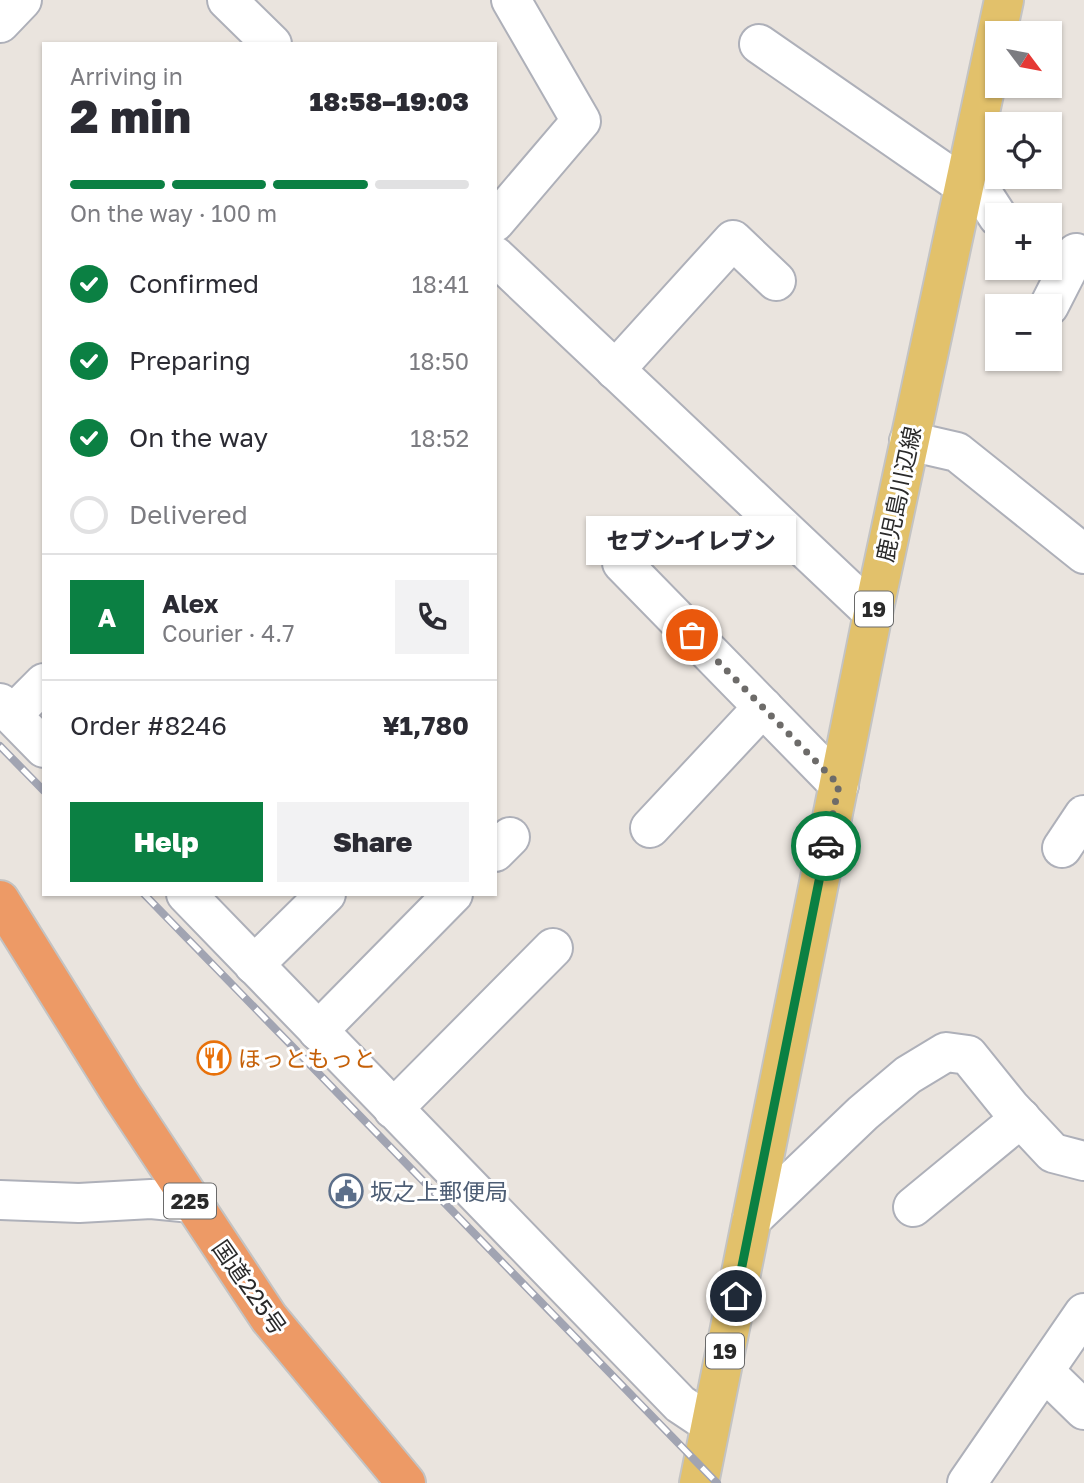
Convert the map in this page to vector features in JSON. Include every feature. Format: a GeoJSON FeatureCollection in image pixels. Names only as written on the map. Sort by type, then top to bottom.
{"type":"FeatureCollection","features":[{"type":"Feature","properties":{"kind":"highway","name":"国道225号"},"geometry":{"type":"LineString","coordinates":[[0,900],[121,1096],[269,1318],[406,1483]]}},
{"type":"Feature","properties":{"kind":"main road","name":"鹿児島川辺線"},"geometry":{"type":"LineString","coordinates":[[699,1483],[873,613],[1004,0]]}},
{"type":"Feature","properties":{"kind":"street"},"geometry":{"type":"LineString","coordinates":[[0,23],[22,0]]}},
{"type":"Feature","properties":{"kind":"street"},"geometry":{"type":"LineString","coordinates":[[227,0],[265,41]]}},
{"type":"Feature","properties":{"kind":"street"},"geometry":{"type":"LineString","coordinates":[[497,220],[580,121],[511,0]]}},
{"type":"Feature","properties":{"kind":"street"},"geometry":{"type":"LineString","coordinates":[[759,44],[964,187],[985,197],[989,203]]}},
{"type":"Feature","properties":{"kind":"street"},"geometry":{"type":"LineString","coordinates":[[615,370],[733,240],[776,281]]}},
{"type":"Feature","properties":{"kind":"street"},"geometry":{"type":"LineString","coordinates":[[1054,294],[1070,251]]}},
{"type":"Feature","properties":{"kind":"street"},"geometry":{"type":"LineString","coordinates":[[497,258],[873,613]]}},
{"type":"Feature","properties":{"kind":"street"},"geometry":{"type":"LineString","coordinates":[[909,440],[957,452],[1084,554]]}},
{"type":"Feature","properties":{"kind":"street"},"geometry":{"type":"LineString","coordinates":[[622,563],[839,785]]}},
{"type":"Feature","properties":{"kind":"street"},"geometry":{"type":"LineString","coordinates":[[42,684],[6,709],[42,746]]}},
{"type":"Feature","properties":{"kind":"street"},"geometry":{"type":"LineString","coordinates":[[650,828],[763,707]]}},
{"type":"Feature","properties":{"kind":"street"},"geometry":{"type":"LineString","coordinates":[[1062,848],[1084,815]]}},
{"type":"Feature","properties":{"kind":"street"},"geometry":{"type":"LineString","coordinates":[[188,896],[680,1404],[710,1424]]}},
{"type":"Feature","properties":{"kind":"street"},"geometry":{"type":"LineString","coordinates":[[254,965],[324,896]]}},
{"type":"Feature","properties":{"kind":"street"},"geometry":{"type":"LineString","coordinates":[[318,1031],[451,896]]}},
{"type":"Feature","properties":{"kind":"street"},"geometry":{"type":"LineString","coordinates":[[393,1109],[553,948]]}},
{"type":"Feature","properties":{"kind":"street"},"geometry":{"type":"LineString","coordinates":[[752,1219],[863,1113],[908,1076],[946,1052],[968,1055],[1053,1153],[1084,1161]]}},
{"type":"Feature","properties":{"kind":"street"},"geometry":{"type":"LineString","coordinates":[[913,1207],[1021,1118]]}},
{"type":"Feature","properties":{"kind":"street"},"geometry":{"type":"LineString","coordinates":[[0,1200],[79,1203],[151,1199],[192,1203]]}},
{"type":"Feature","properties":{"kind":"street"},"geometry":{"type":"LineString","coordinates":[[967,1483],[1084,1313]]}},
{"type":"Feature","properties":{"kind":"street"},"geometry":{"type":"LineString","coordinates":[[1045,1372],[1084,1410]]}},
{"type":"Feature","properties":{"kind":"railway"},"geometry":{"type":"LineString","coordinates":[[0,746],[42,789]]}},
{"type":"Feature","properties":{"kind":"railway"},"geometry":{"type":"LineString","coordinates":[[146,896],[717,1483]]}},
{"type":"Feature","properties":{"kind":"way so far"},"geometry":{"type":"LineString","coordinates":[[692,635],[839,785],[826,846]]}},
{"type":"Feature","properties":{"kind":"place","name":"セブン-イレブン"},"geometry":{"type":"Point","coordinates":[692,635]}},
{"type":"Feature","properties":{"kind":"place","name":"ほっともっと"},"geometry":{"type":"Point","coordinates":[214,1058]}},
{"type":"Feature","properties":{"kind":"place","name":"坂之上郵便局"},"geometry":{"type":"Point","coordinates":[346,1191]}},
{"type":"Feature","properties":{"kind":"route"},"geometry":{"type":"LineString","coordinates":[[736,1296],[826,846]]}}]}
